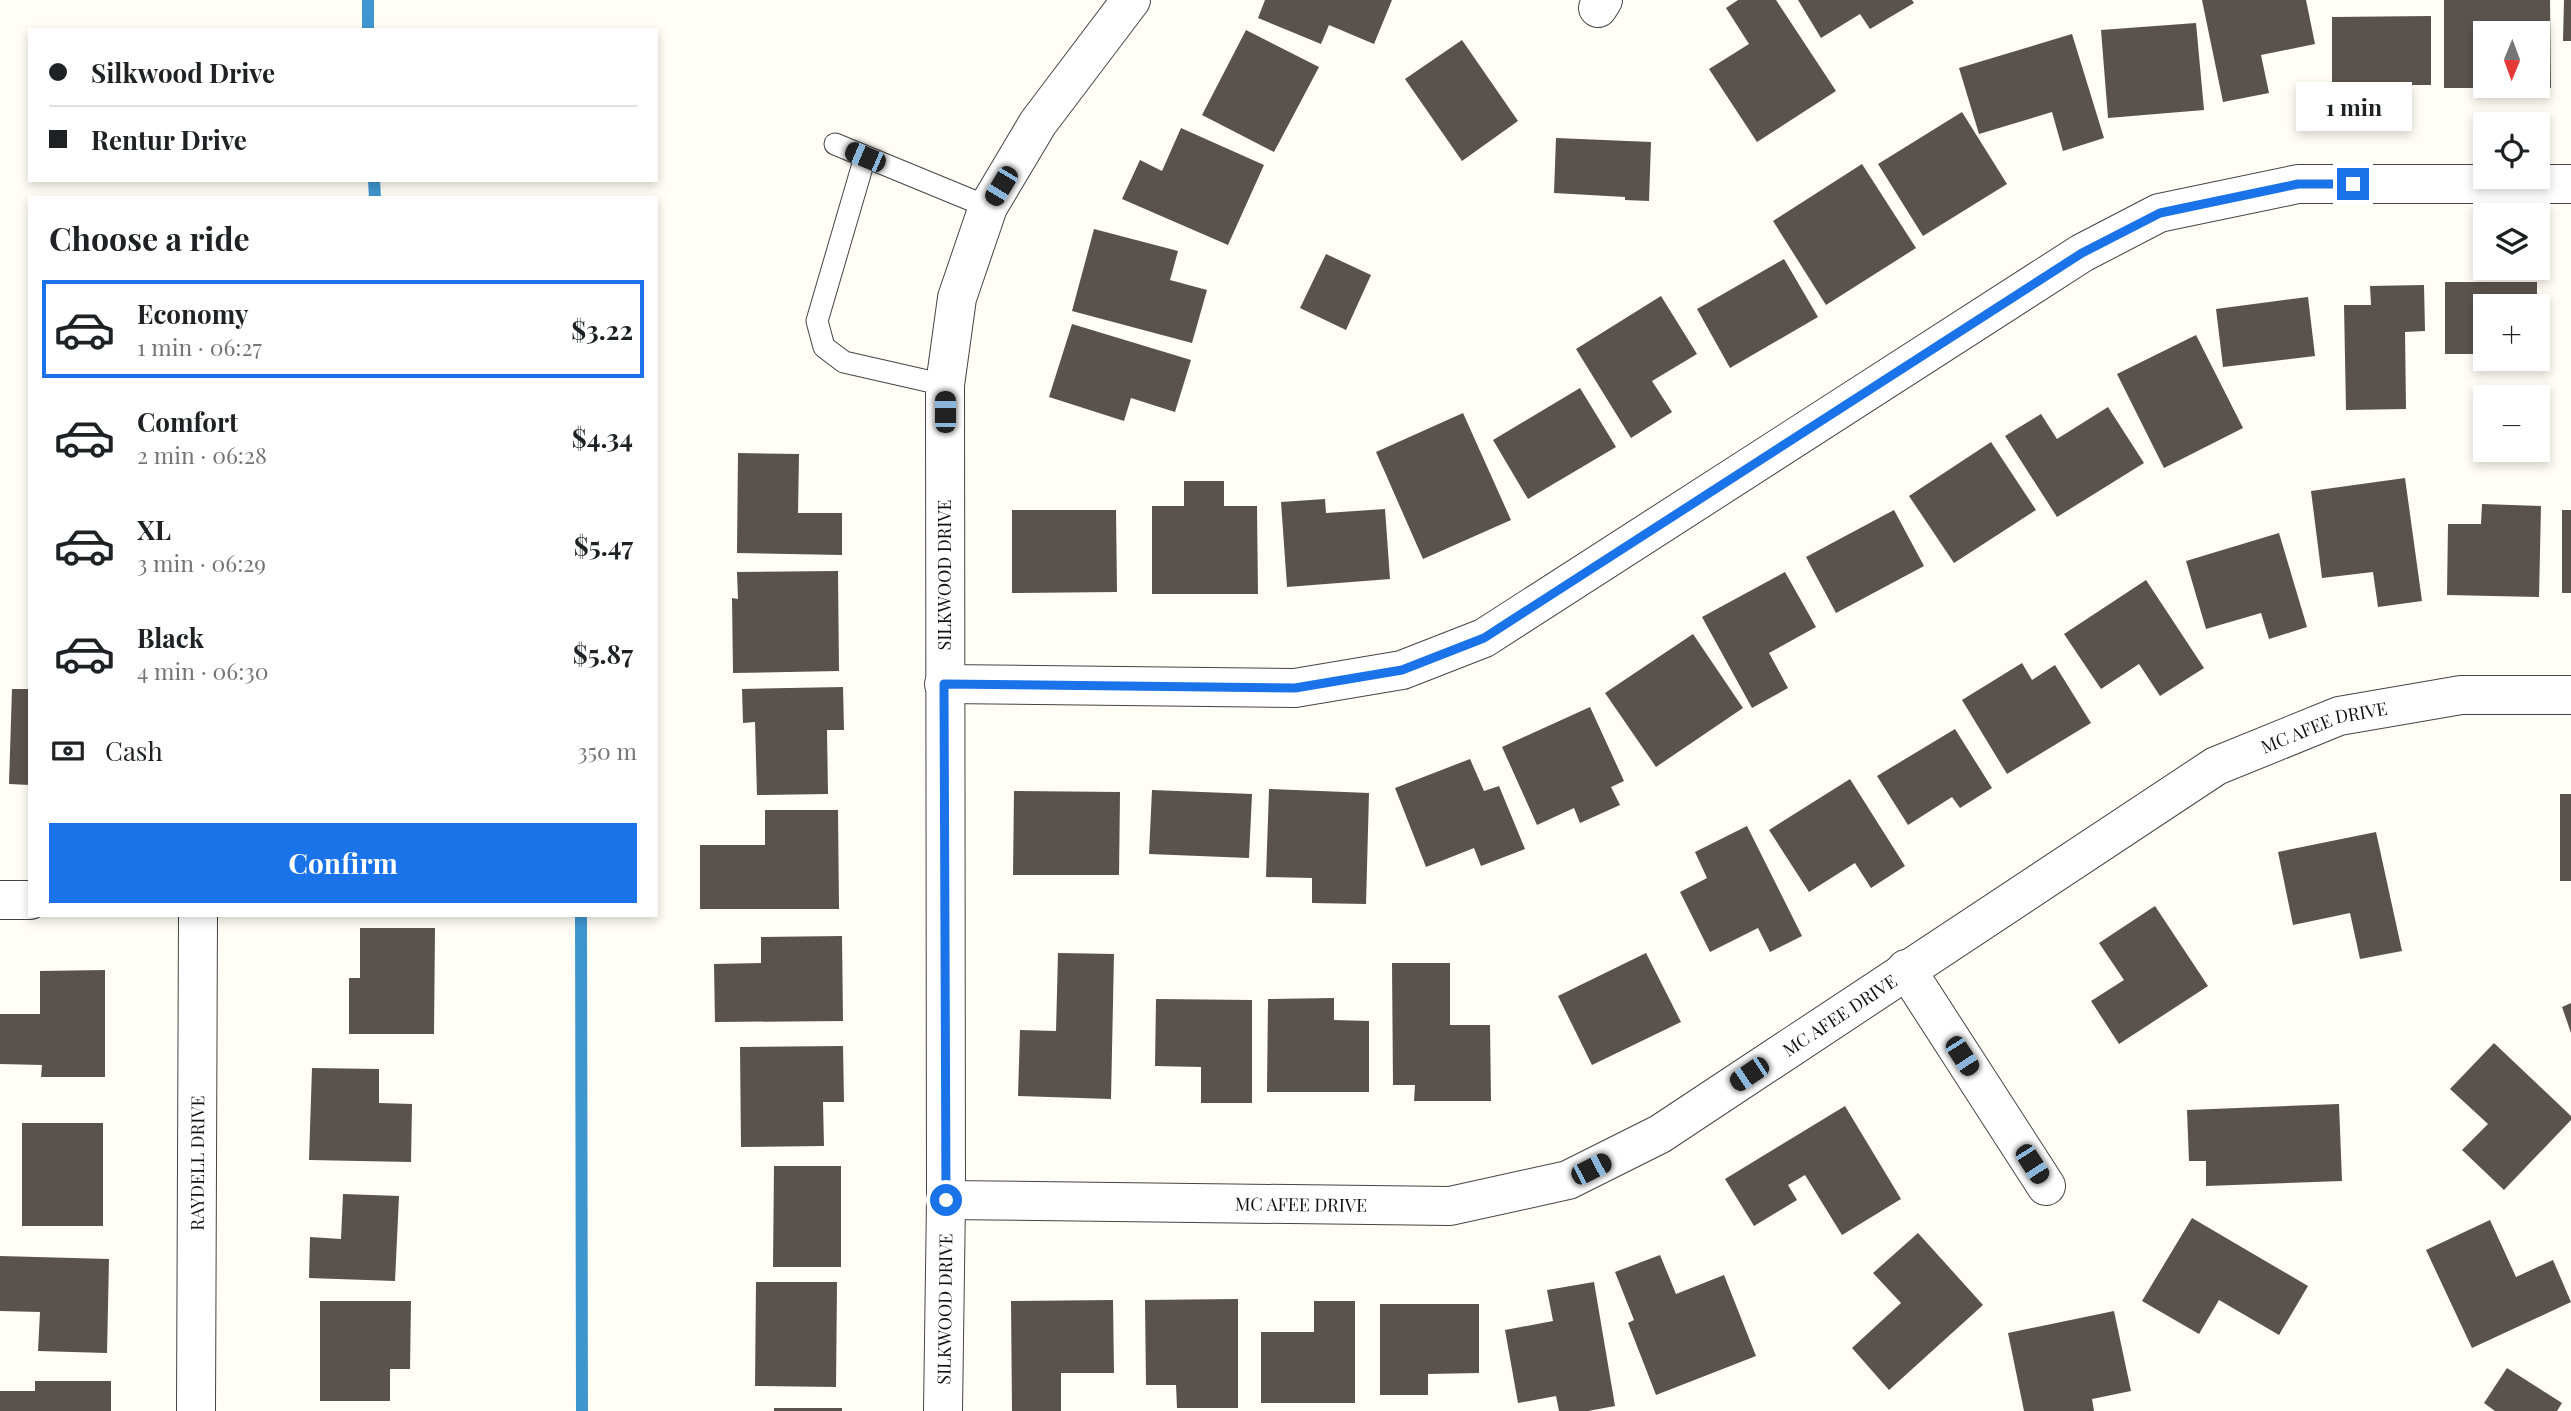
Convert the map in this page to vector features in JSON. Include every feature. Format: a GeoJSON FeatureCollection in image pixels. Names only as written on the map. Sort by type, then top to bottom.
{"type":"FeatureCollection","features":[{"type":"Feature","properties":{"kind":"street","name":"SILKWOOD DRIVE"},"geometry":{"type":"LineString","coordinates":[[943,1411],[946,1200],[945,384],[957,299],[988,207],[1038,123],[1131,0]]}},
{"type":"Feature","properties":{"kind":"street"},"geometry":{"type":"LineString","coordinates":[[944,684],[1295,688],[1402,670],[1484,638],[2082,253],[2160,213],[2298,184],[2571,184]]}},
{"type":"Feature","properties":{"kind":"street","name":"MC AFEE DRIVE"},"geometry":{"type":"LineString","coordinates":[[946,1200],[1450,1206],[1568,1180],[1660,1133],[2216,766],[2339,716],[2461,695],[2571,695]]}},
{"type":"Feature","properties":{"kind":"street"},"geometry":{"type":"LineString","coordinates":[[0,900],[28,900]]}},
{"type":"Feature","properties":{"kind":"street","name":"RAYDELL DRIVE"},"geometry":{"type":"LineString","coordinates":[[196,1411],[198,917]]}},
{"type":"Feature","properties":{"kind":"street"},"geometry":{"type":"LineString","coordinates":[[1906,969],[2046,1186]]}},
{"type":"Feature","properties":{"kind":"lane"},"geometry":{"type":"LineString","coordinates":[[835,144],[988,207]]}},
{"type":"Feature","properties":{"kind":"lane"},"geometry":{"type":"LineString","coordinates":[[865,157],[817,321],[824,347],[844,362],[945,384]]}},
{"type":"Feature","properties":{"kind":"building"},"geometry":{"type":"Polygon","coordinates":[[[1265,0],[1392,0],[1374,44],[1329,25],[1321,44],[1258,18],[1265,0]]]}},
{"type":"Feature","properties":{"kind":"building"},"geometry":{"type":"Polygon","coordinates":[[[1738,0],[1776,0],[1836,91],[1757,142],[1709,69],[1749,44],[1726,8],[1738,0]]]}},
{"type":"Feature","properties":{"kind":"building"},"geometry":{"type":"Polygon","coordinates":[[[1798,0],[1912,0],[1914,3],[1870,29],[1860,14],[1821,38],[1798,0]]]}},
{"type":"Feature","properties":{"kind":"building"},"geometry":{"type":"Polygon","coordinates":[[[2202,0],[2306,0],[2315,44],[2261,55],[2269,93],[2223,102],[2202,0]]]}},
{"type":"Feature","properties":{"kind":"building"},"geometry":{"type":"Polygon","coordinates":[[[2444,0],[2550,0],[2551,88],[2550,21],[2473,21],[2473,88],[2444,88],[2444,0]]]}},
{"type":"Feature","properties":{"kind":"building"},"geometry":{"type":"Polygon","coordinates":[[[2564,0],[2571,0],[2571,41],[2563,41],[2564,0]]]}},
{"type":"Feature","properties":{"kind":"building"},"geometry":{"type":"Polygon","coordinates":[[[2431,16],[2431,85],[2332,85],[2332,17],[2431,16]]]}},
{"type":"Feature","properties":{"kind":"building"},"geometry":{"type":"Polygon","coordinates":[[[2196,23],[2204,110],[2108,118],[2101,30],[2196,23]]]}},
{"type":"Feature","properties":{"kind":"building"},"geometry":{"type":"Polygon","coordinates":[[[1246,30],[1319,67],[1274,152],[1202,115],[1246,30]]]}},
{"type":"Feature","properties":{"kind":"building"},"geometry":{"type":"Polygon","coordinates":[[[2072,34],[2104,138],[2063,151],[2052,112],[1979,134],[1959,68],[2072,34]]]}},
{"type":"Feature","properties":{"kind":"building"},"geometry":{"type":"Polygon","coordinates":[[[1462,40],[1518,121],[1462,161],[1405,79],[1462,40]]]}},
{"type":"Feature","properties":{"kind":"building"},"geometry":{"type":"Polygon","coordinates":[[[1962,112],[2007,184],[1923,236],[1878,164],[1962,112]]]}},
{"type":"Feature","properties":{"kind":"building"},"geometry":{"type":"Polygon","coordinates":[[[1181,128],[1264,165],[1228,245],[1122,199],[1140,160],[1162,171],[1181,128]]]}},
{"type":"Feature","properties":{"kind":"building"},"geometry":{"type":"Polygon","coordinates":[[[1556,138],[1651,142],[1649,201],[1554,193],[1556,138]]]}},
{"type":"Feature","properties":{"kind":"building"},"geometry":{"type":"Polygon","coordinates":[[[1862,164],[1916,248],[1826,305],[1773,221],[1862,164]]]}},
{"type":"Feature","properties":{"kind":"building"},"geometry":{"type":"Polygon","coordinates":[[[1094,229],[1178,251],[1170,280],[1207,290],[1192,343],[1072,311],[1094,229]]]}},
{"type":"Feature","properties":{"kind":"building"},"geometry":{"type":"Polygon","coordinates":[[[1326,254],[1371,275],[1346,330],[1300,308],[1326,254]]]}},
{"type":"Feature","properties":{"kind":"building"},"geometry":{"type":"Polygon","coordinates":[[[1784,259],[1818,317],[1730,368],[1697,309],[1784,259]]]}},
{"type":"Feature","properties":{"kind":"building"},"geometry":{"type":"Polygon","coordinates":[[[2445,282],[2537,282],[2537,294],[2473,294],[2473,354],[2445,354],[2445,282]]]}},
{"type":"Feature","properties":{"kind":"building"},"geometry":{"type":"Polygon","coordinates":[[[2424,285],[2425,331],[2405,332],[2406,409],[2346,410],[2344,305],[2371,305],[2370,286],[2424,285]]]}},
{"type":"Feature","properties":{"kind":"building"},"geometry":{"type":"Polygon","coordinates":[[[1661,296],[1697,354],[1652,381],[1672,412],[1631,438],[1576,349],[1661,296]]]}},
{"type":"Feature","properties":{"kind":"building"},"geometry":{"type":"Polygon","coordinates":[[[2308,297],[2315,356],[2223,367],[2216,309],[2308,297]]]}},
{"type":"Feature","properties":{"kind":"building"},"geometry":{"type":"Polygon","coordinates":[[[1072,324],[1191,360],[1175,412],[1131,398],[1124,421],[1049,397],[1072,324]]]}},
{"type":"Feature","properties":{"kind":"building"},"geometry":{"type":"Polygon","coordinates":[[[2196,335],[2243,428],[2164,468],[2117,374],[2196,335]]]}},
{"type":"Feature","properties":{"kind":"building"},"geometry":{"type":"Polygon","coordinates":[[[1580,388],[1616,447],[1528,499],[1493,440],[1580,388]]]}},
{"type":"Feature","properties":{"kind":"building"},"geometry":{"type":"Polygon","coordinates":[[[2108,407],[2144,463],[2057,517],[2005,436],[2041,414],[2057,439],[2108,407]]]}},
{"type":"Feature","properties":{"kind":"building"},"geometry":{"type":"Polygon","coordinates":[[[1463,413],[1511,520],[1423,559],[1376,452],[1463,413]]]}},
{"type":"Feature","properties":{"kind":"building"},"geometry":{"type":"Polygon","coordinates":[[[1991,442],[2036,510],[1954,563],[1909,496],[1991,442]]]}},
{"type":"Feature","properties":{"kind":"building"},"geometry":{"type":"Polygon","coordinates":[[[738,453],[799,454],[798,513],[842,513],[842,555],[737,553],[738,453]]]}},
{"type":"Feature","properties":{"kind":"building"},"geometry":{"type":"Polygon","coordinates":[[[2405,478],[2422,601],[2378,607],[2373,572],[2322,578],[2311,491],[2405,478]]]}},
{"type":"Feature","properties":{"kind":"building"},"geometry":{"type":"Polygon","coordinates":[[[1184,481],[1224,481],[1224,506],[1257,506],[1258,594],[1152,594],[1152,506],[1184,506],[1184,481]]]}},
{"type":"Feature","properties":{"kind":"building"},"geometry":{"type":"Polygon","coordinates":[[[1325,499],[1326,513],[1385,509],[1390,579],[1287,587],[1281,502],[1325,499]]]}},
{"type":"Feature","properties":{"kind":"building"},"geometry":{"type":"Polygon","coordinates":[[[2482,504],[2541,506],[2539,597],[2447,595],[2448,524],[2481,524],[2482,504]]]}},
{"type":"Feature","properties":{"kind":"building"},"geometry":{"type":"Polygon","coordinates":[[[1012,510],[1116,510],[1117,592],[1012,593],[1012,510]]]}},
{"type":"Feature","properties":{"kind":"building"},"geometry":{"type":"Polygon","coordinates":[[[1894,510],[1924,566],[1836,613],[1806,557],[1894,510]]]}},
{"type":"Feature","properties":{"kind":"building"},"geometry":{"type":"Polygon","coordinates":[[[2562,510],[2571,510],[2571,593],[2562,593],[2562,510]]]}},
{"type":"Feature","properties":{"kind":"building"},"geometry":{"type":"Polygon","coordinates":[[[2279,533],[2307,627],[2269,639],[2261,613],[2206,629],[2186,561],[2279,533]]]}},
{"type":"Feature","properties":{"kind":"building"},"geometry":{"type":"Polygon","coordinates":[[[838,571],[839,671],[733,673],[732,598],[738,599],[737,572],[838,571]]]}},
{"type":"Feature","properties":{"kind":"building"},"geometry":{"type":"Polygon","coordinates":[[[1785,572],[1816,627],[1769,653],[1788,688],[1752,708],[1702,617],[1785,572]]]}},
{"type":"Feature","properties":{"kind":"building"},"geometry":{"type":"Polygon","coordinates":[[[2146,580],[2204,668],[2160,696],[2139,664],[2101,689],[2064,634],[2146,580]]]}},
{"type":"Feature","properties":{"kind":"building"},"geometry":{"type":"Polygon","coordinates":[[[1693,634],[1743,708],[1656,767],[1605,693],[1693,634]]]}},
{"type":"Feature","properties":{"kind":"building"},"geometry":{"type":"Polygon","coordinates":[[[2022,663],[2032,680],[2055,665],[2091,723],[2007,774],[1962,700],[2022,663]]]}},
{"type":"Feature","properties":{"kind":"building"},"geometry":{"type":"Polygon","coordinates":[[[843,687],[844,730],[827,730],[828,794],[757,795],[755,722],[743,723],[742,689],[843,687]]]}},
{"type":"Feature","properties":{"kind":"building"},"geometry":{"type":"Polygon","coordinates":[[[12,689],[28,689],[28,785],[9,784],[12,689]]]}},
{"type":"Feature","properties":{"kind":"building"},"geometry":{"type":"Polygon","coordinates":[[[1590,707],[1624,781],[1611,787],[1620,805],[1580,823],[1574,808],[1537,825],[1502,747],[1590,707]]]}},
{"type":"Feature","properties":{"kind":"building"},"geometry":{"type":"Polygon","coordinates":[[[1955,729],[1992,788],[1960,808],[1952,797],[1908,825],[1877,776],[1955,729]]]}},
{"type":"Feature","properties":{"kind":"building"},"geometry":{"type":"Polygon","coordinates":[[[1470,759],[1484,791],[1499,786],[1525,849],[1481,866],[1474,848],[1426,867],[1395,788],[1470,759]]]}},
{"type":"Feature","properties":{"kind":"building"},"geometry":{"type":"Polygon","coordinates":[[[1850,779],[1905,866],[1871,888],[1855,863],[1809,892],[1769,830],[1850,779]]]}},
{"type":"Feature","properties":{"kind":"building"},"geometry":{"type":"Polygon","coordinates":[[[1269,789],[1369,793],[1366,904],[1312,903],[1312,878],[1266,877],[1269,789]]]}},
{"type":"Feature","properties":{"kind":"building"},"geometry":{"type":"Polygon","coordinates":[[[1152,790],[1252,794],[1249,858],[1149,854],[1152,790]]]}},
{"type":"Feature","properties":{"kind":"building"},"geometry":{"type":"Polygon","coordinates":[[[1014,791],[1120,792],[1119,875],[1013,875],[1014,791]]]}},
{"type":"Feature","properties":{"kind":"building"},"geometry":{"type":"Polygon","coordinates":[[[2560,794],[2571,794],[2571,881],[2560,881],[2560,794]]]}},
{"type":"Feature","properties":{"kind":"building"},"geometry":{"type":"Polygon","coordinates":[[[765,810],[838,810],[839,909],[700,909],[700,845],[765,845],[765,810]]]}},
{"type":"Feature","properties":{"kind":"building"},"geometry":{"type":"Polygon","coordinates":[[[1747,826],[1802,936],[1770,952],[1758,928],[1710,952],[1680,892],[1707,878],[1695,852],[1747,826]]]}},
{"type":"Feature","properties":{"kind":"building"},"geometry":{"type":"Polygon","coordinates":[[[2376,832],[2402,951],[2360,959],[2350,913],[2293,925],[2278,852],[2376,832]]]}},
{"type":"Feature","properties":{"kind":"building"},"geometry":{"type":"Polygon","coordinates":[[[2155,906],[2208,986],[2119,1044],[2091,1001],[2124,980],[2099,943],[2155,906]]]}},
{"type":"Feature","properties":{"kind":"building"},"geometry":{"type":"Polygon","coordinates":[[[360,928],[435,928],[434,1034],[349,1034],[349,978],[360,978],[360,928]]]}},
{"type":"Feature","properties":{"kind":"building"},"geometry":{"type":"Polygon","coordinates":[[[842,936],[843,1021],[715,1022],[714,964],[761,963],[761,937],[842,936]]]}},
{"type":"Feature","properties":{"kind":"building"},"geometry":{"type":"Polygon","coordinates":[[[1058,953],[1114,954],[1111,1099],[1018,1096],[1020,1030],[1056,1031],[1058,953]]]}},
{"type":"Feature","properties":{"kind":"building"},"geometry":{"type":"Polygon","coordinates":[[[1646,953],[1681,1022],[1592,1065],[1558,996],[1646,953]]]}},
{"type":"Feature","properties":{"kind":"building"},"geometry":{"type":"Polygon","coordinates":[[[1392,963],[1450,963],[1450,1025],[1490,1025],[1491,1101],[1414,1101],[1415,1085],[1393,1085],[1392,963]]]}},
{"type":"Feature","properties":{"kind":"building"},"geometry":{"type":"Polygon","coordinates":[[[105,970],[105,1077],[41,1077],[42,1065],[0,1064],[0,1014],[40,1014],[40,971],[105,970]]]}},
{"type":"Feature","properties":{"kind":"building"},"geometry":{"type":"Polygon","coordinates":[[[1334,998],[1334,1020],[1369,1021],[1369,1092],[1267,1092],[1268,999],[1334,998]]]}},
{"type":"Feature","properties":{"kind":"building"},"geometry":{"type":"Polygon","coordinates":[[[1156,999],[1252,1000],[1252,1103],[1201,1103],[1201,1067],[1155,1066],[1156,999]]]}},
{"type":"Feature","properties":{"kind":"building"},"geometry":{"type":"Polygon","coordinates":[[[2571,1003],[2571,1033],[2562,1007],[2571,1003]]]}},
{"type":"Feature","properties":{"kind":"building"},"geometry":{"type":"Polygon","coordinates":[[[2494,1043],[2571,1116],[2571,1120],[2504,1190],[2462,1150],[2488,1124],[2450,1089],[2494,1043]]]}},
{"type":"Feature","properties":{"kind":"building"},"geometry":{"type":"Polygon","coordinates":[[[843,1046],[844,1102],[823,1102],[824,1146],[741,1147],[740,1047],[843,1046]]]}},
{"type":"Feature","properties":{"kind":"building"},"geometry":{"type":"Polygon","coordinates":[[[312,1068],[379,1069],[379,1103],[412,1104],[411,1162],[309,1160],[312,1068]]]}},
{"type":"Feature","properties":{"kind":"building"},"geometry":{"type":"Polygon","coordinates":[[[2339,1104],[2342,1181],[2206,1186],[2206,1161],[2189,1161],[2187,1110],[2339,1104]]]}},
{"type":"Feature","properties":{"kind":"building"},"geometry":{"type":"Polygon","coordinates":[[[1845,1106],[1901,1199],[1842,1235],[1805,1175],[1788,1185],[1797,1200],[1754,1226],[1725,1179],[1845,1106]]]}},
{"type":"Feature","properties":{"kind":"building"},"geometry":{"type":"Polygon","coordinates":[[[22,1123],[103,1123],[103,1226],[22,1226],[22,1123]]]}},
{"type":"Feature","properties":{"kind":"building"},"geometry":{"type":"Polygon","coordinates":[[[774,1166],[841,1166],[841,1267],[773,1267],[774,1166]]]}},
{"type":"Feature","properties":{"kind":"building"},"geometry":{"type":"Polygon","coordinates":[[[343,1194],[399,1196],[395,1281],[309,1278],[310,1237],[341,1239],[343,1194]]]}},
{"type":"Feature","properties":{"kind":"building"},"geometry":{"type":"Polygon","coordinates":[[[2192,1218],[2308,1286],[2279,1335],[2219,1300],[2199,1334],[2142,1301],[2192,1218]]]}},
{"type":"Feature","properties":{"kind":"building"},"geometry":{"type":"Polygon","coordinates":[[[2490,1220],[2516,1277],[2553,1260],[2571,1302],[2472,1348],[2426,1250],[2490,1220]]]}},
{"type":"Feature","properties":{"kind":"building"},"geometry":{"type":"Polygon","coordinates":[[[1918,1233],[1983,1305],[1889,1390],[1852,1348],[1901,1303],[1873,1273],[1918,1233]]]}},
{"type":"Feature","properties":{"kind":"building"},"geometry":{"type":"Polygon","coordinates":[[[1660,1255],[1676,1294],[1724,1275],[1756,1356],[1656,1395],[1628,1323],[1634,1320],[1615,1272],[1660,1255]]]}},
{"type":"Feature","properties":{"kind":"building"},"geometry":{"type":"Polygon","coordinates":[[[0,1256],[109,1259],[107,1353],[38,1351],[40,1312],[0,1311],[0,1256]]]}},
{"type":"Feature","properties":{"kind":"building"},"geometry":{"type":"Polygon","coordinates":[[[756,1282],[837,1282],[836,1387],[755,1386],[756,1282]]]}},
{"type":"Feature","properties":{"kind":"building"},"geometry":{"type":"Polygon","coordinates":[[[1594,1282],[1615,1406],[1588,1411],[1559,1411],[1556,1396],[1518,1403],[1505,1330],[1553,1321],[1547,1290],[1594,1282]]]}},
{"type":"Feature","properties":{"kind":"building"},"geometry":{"type":"Polygon","coordinates":[[[1238,1299],[1238,1408],[1177,1408],[1176,1385],[1146,1385],[1145,1300],[1238,1299]]]}},
{"type":"Feature","properties":{"kind":"building"},"geometry":{"type":"Polygon","coordinates":[[[1113,1300],[1114,1373],[1061,1373],[1061,1411],[1012,1411],[1011,1301],[1113,1300]]]}},
{"type":"Feature","properties":{"kind":"building"},"geometry":{"type":"Polygon","coordinates":[[[320,1301],[411,1301],[410,1369],[390,1369],[390,1401],[320,1401],[320,1301]]]}},
{"type":"Feature","properties":{"kind":"building"},"geometry":{"type":"Polygon","coordinates":[[[1314,1301],[1355,1301],[1355,1403],[1261,1403],[1261,1332],[1314,1332],[1314,1301]]]}},
{"type":"Feature","properties":{"kind":"building"},"geometry":{"type":"Polygon","coordinates":[[[1380,1304],[1479,1304],[1479,1373],[1428,1374],[1428,1395],[1380,1395],[1380,1304]]]}},
{"type":"Feature","properties":{"kind":"building"},"geometry":{"type":"Polygon","coordinates":[[[2114,1311],[2131,1391],[2092,1399],[2094,1411],[2024,1411],[2008,1333],[2114,1311]]]}},
{"type":"Feature","properties":{"kind":"building"},"geometry":{"type":"Polygon","coordinates":[[[2507,1368],[2562,1403],[2557,1411],[2495,1411],[2484,1403],[2507,1368]]]}},
{"type":"Feature","properties":{"kind":"building"},"geometry":{"type":"Polygon","coordinates":[[[35,1381],[111,1381],[111,1411],[0,1411],[0,1391],[35,1391],[35,1381]]]}},
{"type":"Feature","properties":{"kind":"building"},"geometry":{"type":"Polygon","coordinates":[[[774,1408],[842,1408],[842,1411],[774,1411],[774,1408]]]}},
{"type":"Feature","properties":{"kind":"waterway"},"geometry":{"type":"LineString","coordinates":[[368,0],[368,28]]}},
{"type":"Feature","properties":{"kind":"waterway"},"geometry":{"type":"LineString","coordinates":[[374,182],[375,196]]}},
{"type":"Feature","properties":{"kind":"waterway"},"geometry":{"type":"LineString","coordinates":[[581,917],[582,1411]]}},
{"type":"Feature","properties":{"kind":"route"},"geometry":{"type":"LineString","coordinates":[[946,1200],[944,684],[1295,688],[1402,670],[1484,638],[2082,253],[2160,213],[2298,184],[2353,184]]}}]}
